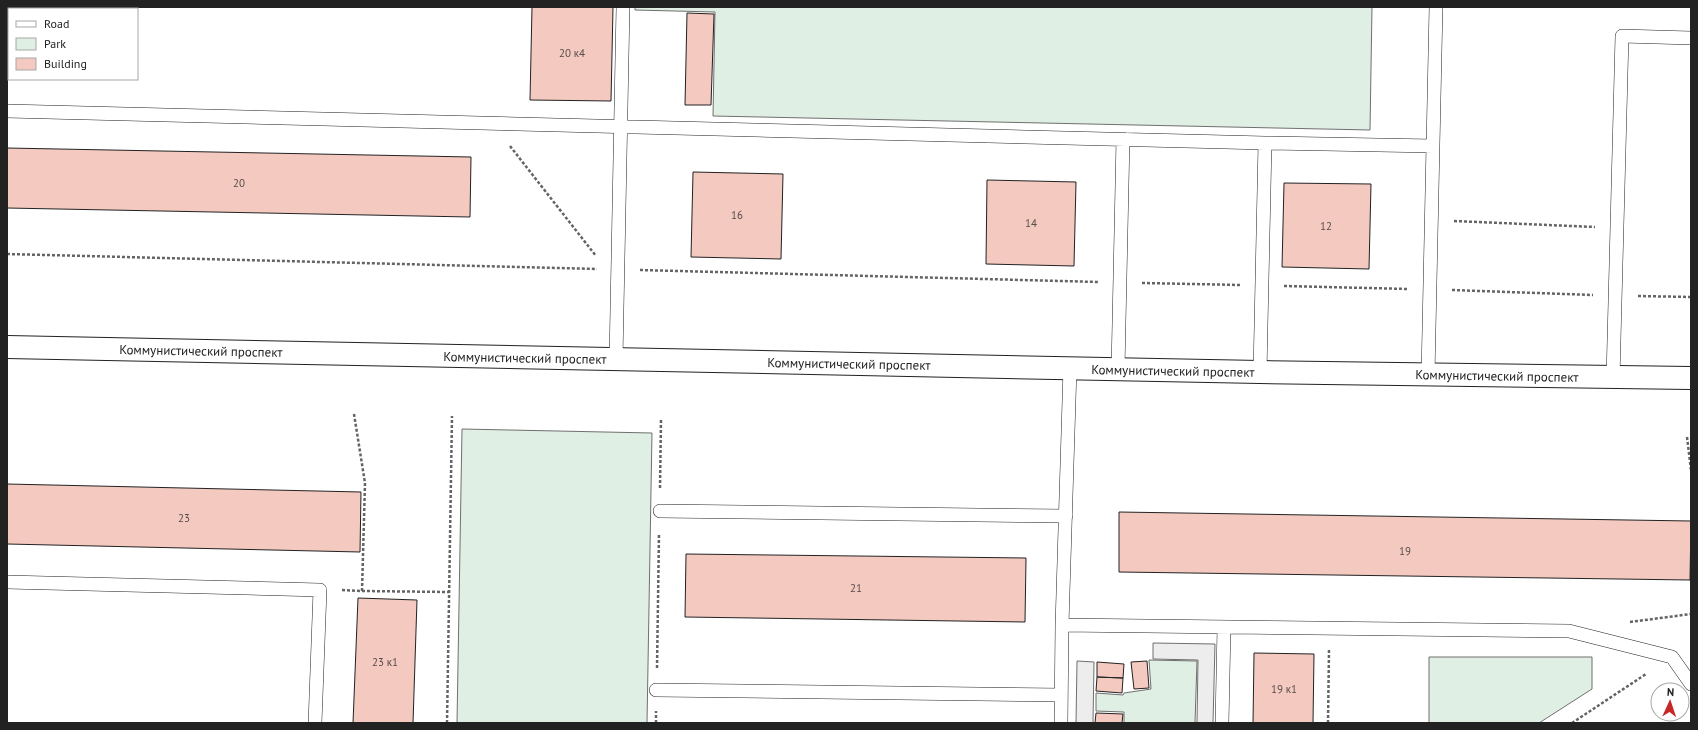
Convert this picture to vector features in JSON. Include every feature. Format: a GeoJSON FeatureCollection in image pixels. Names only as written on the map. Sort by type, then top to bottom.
{"type":"FeatureCollection","features":[{"type":"Feature","properties":{"kind":"main road","name":"Коммунистический проспект"},"geometry":{"type":"LineString","coordinates":[[7,347],[1260,372],[1691,378]]}},
{"type":"Feature","properties":{"kind":"lane"},"geometry":{"type":"LineString","coordinates":[[616,359],[612,269],[621,127],[623,7]]}},
{"type":"Feature","properties":{"kind":"lane"},"geometry":{"type":"LineString","coordinates":[[1428,375],[1436,7]]}},
{"type":"Feature","properties":{"kind":"lane"},"geometry":{"type":"LineString","coordinates":[[1613,378],[1622,36],[1691,38]]}},
{"type":"Feature","properties":{"kind":"lane"},"geometry":{"type":"LineString","coordinates":[[7,111],[1433,146]]}},
{"type":"Feature","properties":{"kind":"lane"},"geometry":{"type":"LineString","coordinates":[[1118,369],[1123,139]]}},
{"type":"Feature","properties":{"kind":"lane"},"geometry":{"type":"LineString","coordinates":[[1260,372],[1265,143]]}},
{"type":"Feature","properties":{"kind":"lane"},"geometry":{"type":"LineString","coordinates":[[1061,723],[1062,626],[1070,368]]}},
{"type":"Feature","properties":{"kind":"lane"},"geometry":{"type":"LineString","coordinates":[[660,511],[1066,516]]}},
{"type":"Feature","properties":{"kind":"lane"},"geometry":{"type":"LineString","coordinates":[[7,582],[320,590],[315,723]]}},
{"type":"Feature","properties":{"kind":"lane"},"geometry":{"type":"LineString","coordinates":[[1062,626],[1569,631],[1672,657],[1691,684]]}},
{"type":"Feature","properties":{"kind":"lane"},"geometry":{"type":"LineString","coordinates":[[1222,723],[1224,627]]}},
{"type":"Feature","properties":{"kind":"lane"},"geometry":{"type":"LineString","coordinates":[[656,690],[1062,694]]}},
{"type":"Feature","properties":{"kind":"path"},"geometry":{"type":"LineString","coordinates":[[493,124],[612,269]]}},
{"type":"Feature","properties":{"kind":"path"},"geometry":{"type":"LineString","coordinates":[[1432,220],[1617,227]]}},
{"type":"Feature","properties":{"kind":"path"},"geometry":{"type":"LineString","coordinates":[[7,254],[1430,289],[1616,296],[1691,297]]}},
{"type":"Feature","properties":{"kind":"path"},"geometry":{"type":"LineString","coordinates":[[354,414],[365,483],[362,591]]}},
{"type":"Feature","properties":{"kind":"path"},"geometry":{"type":"LineString","coordinates":[[446,723],[452,416]]}},
{"type":"Feature","properties":{"kind":"path"},"geometry":{"type":"LineString","coordinates":[[656,723],[661,419]]}},
{"type":"Feature","properties":{"kind":"path"},"geometry":{"type":"LineString","coordinates":[[1687,437],[1691,470]]}},
{"type":"Feature","properties":{"kind":"path"},"geometry":{"type":"LineString","coordinates":[[320,590],[449,592]]}},
{"type":"Feature","properties":{"kind":"path"},"geometry":{"type":"LineString","coordinates":[[1328,723],[1329,629]]}},
{"type":"Feature","properties":{"kind":"path"},"geometry":{"type":"LineString","coordinates":[[1572,723],[1672,657]]}},
{"type":"Feature","properties":{"kind":"green space"},"geometry":{"type":"Polygon","coordinates":[[[635,7],[1372,7],[1370,130],[713,116],[715,12],[635,10],[635,7]]]}},
{"type":"Feature","properties":{"kind":"green space"},"geometry":{"type":"Polygon","coordinates":[[[462,429],[652,433],[647,723],[457,723],[462,429]]]}},
{"type":"Feature","properties":{"kind":"green space"},"geometry":{"type":"Polygon","coordinates":[[[1429,657],[1592,657],[1592,689],[1539,723],[1429,723],[1429,657]]]}},
{"type":"Feature","properties":{"kind":"green space"},"geometry":{"type":"Polygon","coordinates":[[[1149,660],[1197,661],[1195,723],[1124,723],[1124,712],[1096,711],[1096,693],[1123,695],[1124,693],[1151,689],[1149,660]]]}},
{"type":"Feature","properties":{"kind":"shaded area"},"geometry":{"type":"Polygon","coordinates":[[[1153,643],[1215,644],[1213,723],[1197,723],[1198,660],[1153,659],[1153,643]]]}},
{"type":"Feature","properties":{"kind":"shaded area"},"geometry":{"type":"Polygon","coordinates":[[[1077,661],[1094,662],[1093,723],[1076,723],[1077,661]]]}},
{"type":"Feature","properties":{"kind":"building"},"geometry":{"type":"Polygon","coordinates":[[[532,7],[613,7],[611,101],[530,100],[532,7]]]}},
{"type":"Feature","properties":{"kind":"building"},"geometry":{"type":"Polygon","coordinates":[[[687,13],[714,14],[711,105],[685,105],[687,13]]]}},
{"type":"Feature","properties":{"kind":"building"},"geometry":{"type":"Polygon","coordinates":[[[7,148],[471,157],[470,217],[7,208],[7,148]]]}},
{"type":"Feature","properties":{"kind":"building"},"geometry":{"type":"Polygon","coordinates":[[[693,172],[783,174],[781,259],[691,257],[693,172]]]}},
{"type":"Feature","properties":{"kind":"building"},"geometry":{"type":"Polygon","coordinates":[[[987,180],[1076,182],[1074,266],[986,264],[987,180]]]}},
{"type":"Feature","properties":{"kind":"building"},"geometry":{"type":"Polygon","coordinates":[[[1284,183],[1371,184],[1369,269],[1282,267],[1284,183]]]}},
{"type":"Feature","properties":{"kind":"building"},"geometry":{"type":"Polygon","coordinates":[[[7,484],[361,492],[360,552],[7,544],[7,484]]]}},
{"type":"Feature","properties":{"kind":"building"},"geometry":{"type":"Polygon","coordinates":[[[1119,512],[1691,521],[1690,580],[1119,572],[1119,512]]]}},
{"type":"Feature","properties":{"kind":"building"},"geometry":{"type":"Polygon","coordinates":[[[686,554],[1026,558],[1025,622],[685,617],[686,554]]]}},
{"type":"Feature","properties":{"kind":"building"},"geometry":{"type":"Polygon","coordinates":[[[358,598],[417,600],[413,723],[353,723],[358,598]]]}},
{"type":"Feature","properties":{"kind":"building"},"geometry":{"type":"Polygon","coordinates":[[[1254,653],[1314,654],[1313,723],[1253,723],[1254,653]]]}},
{"type":"Feature","properties":{"kind":"building"},"geometry":{"type":"Polygon","coordinates":[[[1147,661],[1149,688],[1134,689],[1131,662],[1147,661]]]}},
{"type":"Feature","properties":{"kind":"building"},"geometry":{"type":"Polygon","coordinates":[[[1097,662],[1124,664],[1123,678],[1097,677],[1097,662]]]}},
{"type":"Feature","properties":{"kind":"building"},"geometry":{"type":"Polygon","coordinates":[[[1097,677],[1123,678],[1122,693],[1096,691],[1097,677]]]}},
{"type":"Feature","properties":{"kind":"building"},"geometry":{"type":"Polygon","coordinates":[[[1096,713],[1123,714],[1122,723],[1095,723],[1096,713]]]}}]}
